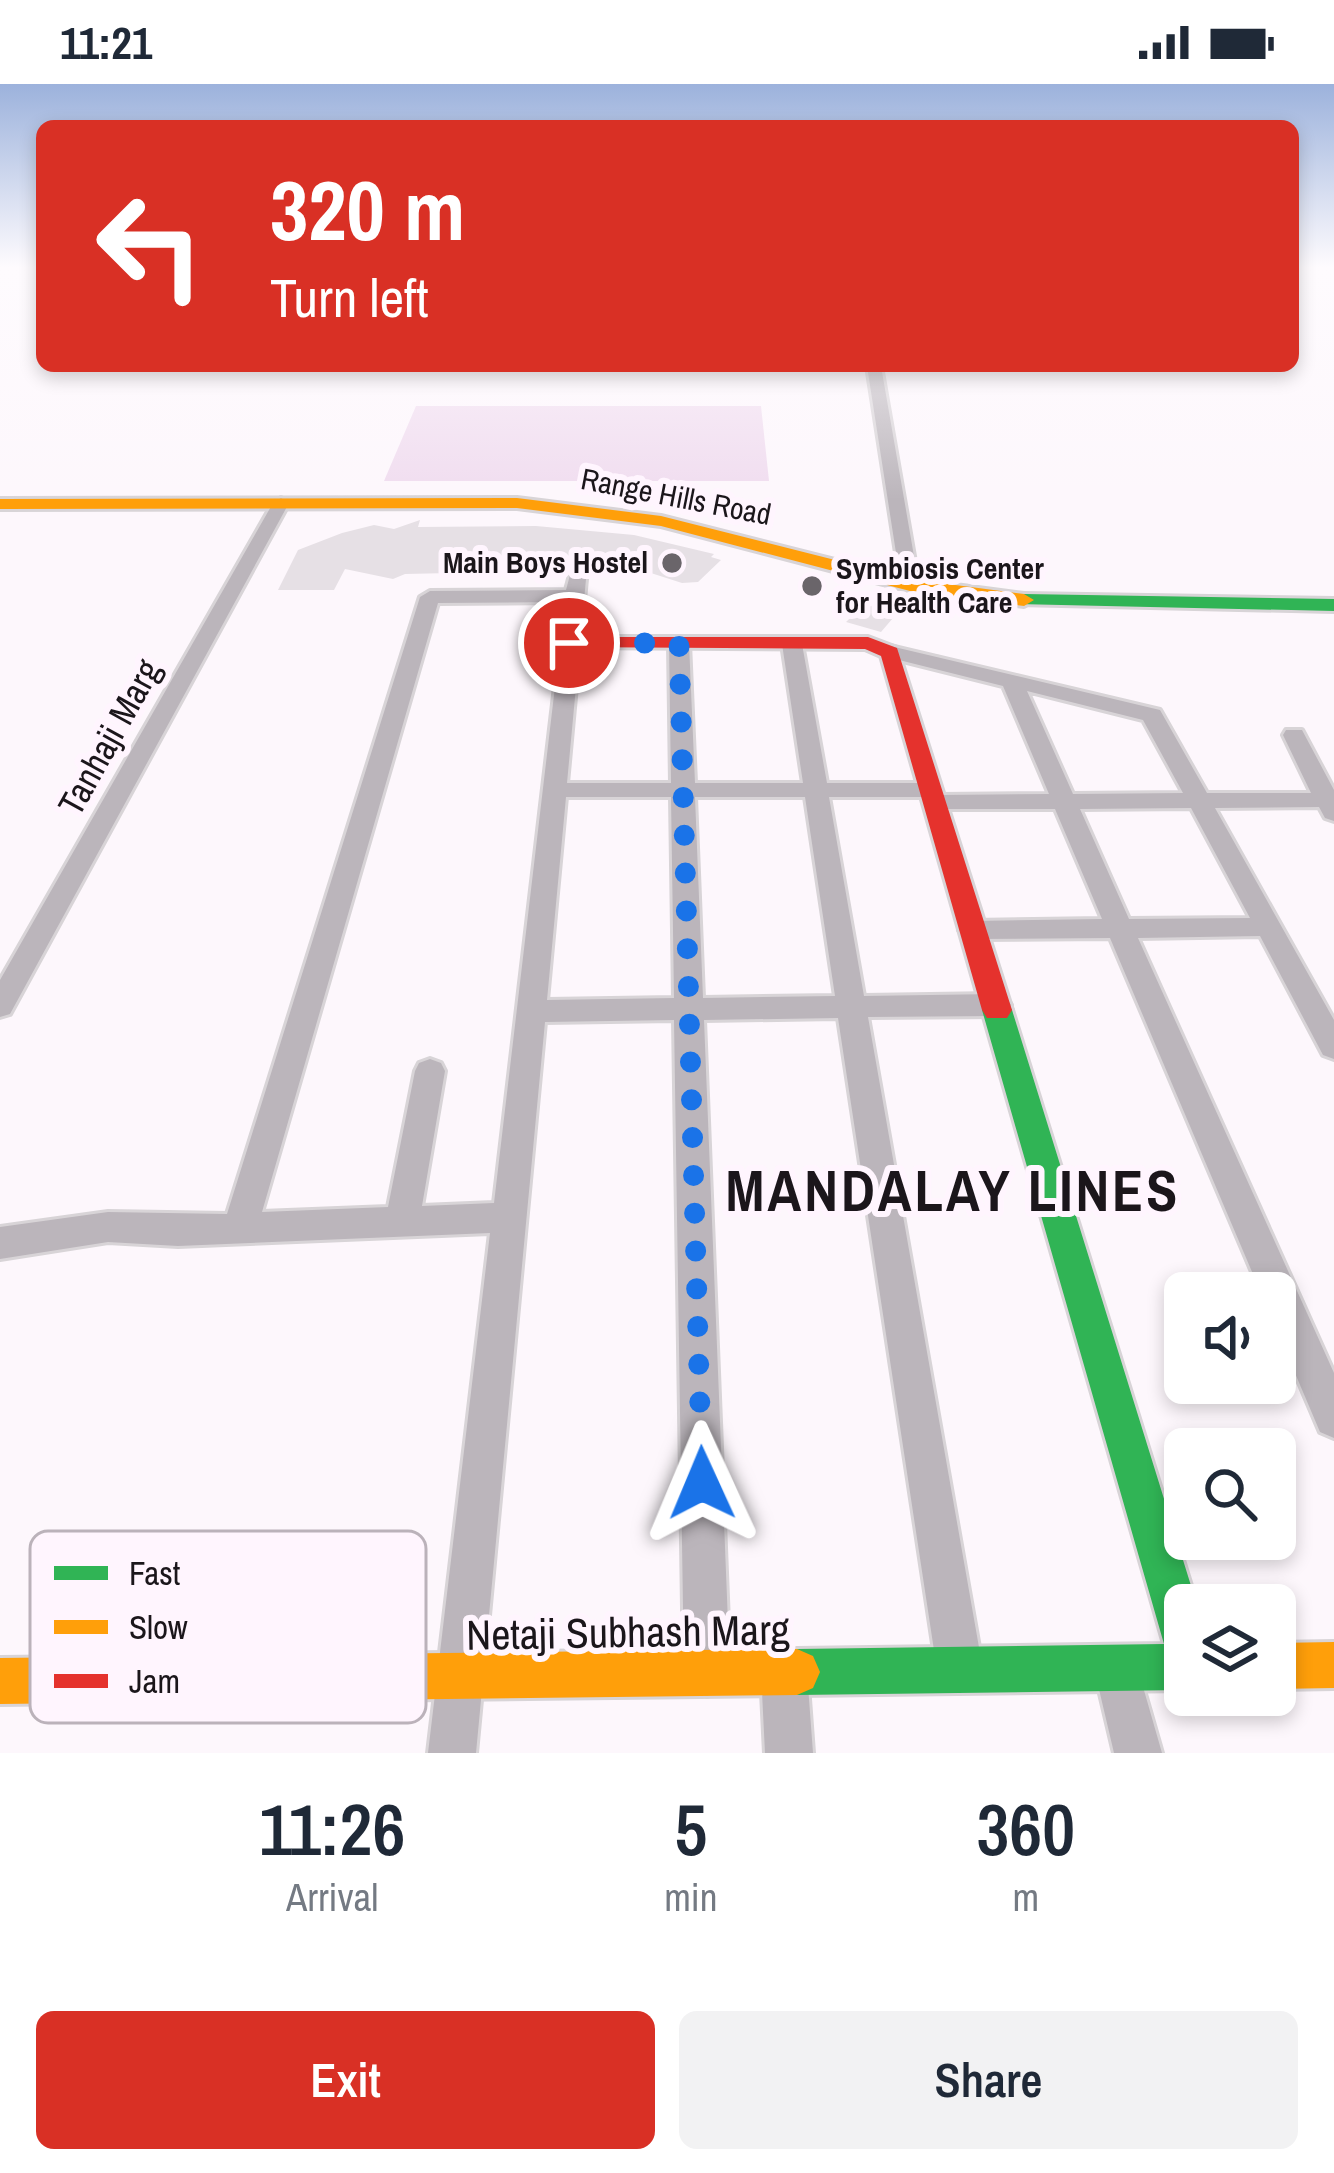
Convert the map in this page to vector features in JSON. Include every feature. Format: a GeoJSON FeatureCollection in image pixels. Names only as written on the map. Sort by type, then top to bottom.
{"type":"FeatureCollection","features":[{"type":"Feature","properties":{"kind":"street"},"geometry":{"type":"LineString","coordinates":[[875,372],[910,584]]}},
{"type":"Feature","properties":{"kind":"street","name":"Tanhaji Marg"},"geometry":{"type":"LineString","coordinates":[[0,1006],[281,502]]}},
{"type":"Feature","properties":{"kind":"street","name":"Range Hills Road"},"geometry":{"type":"LineString","coordinates":[[0,504],[518,503],[661,521],[910,584],[1040,602],[1334,605]]}},
{"type":"Feature","properties":{"kind":"street"},"geometry":{"type":"LineString","coordinates":[[240,1228],[430,597],[576,587],[452,1753]]}},
{"type":"Feature","properties":{"kind":"street"},"geometry":{"type":"LineString","coordinates":[[569,643],[868,643],[1153,716],[1334,1047]]}},
{"type":"Feature","properties":{"kind":"street"},"geometry":{"type":"LineString","coordinates":[[679,643],[707,1672]]}},
{"type":"Feature","properties":{"kind":"street"},"geometry":{"type":"LineString","coordinates":[[792,644],[960,1670]]}},
{"type":"Feature","properties":{"kind":"street"},"geometry":{"type":"LineString","coordinates":[[890,652],[1168,1584]]}},
{"type":"Feature","properties":{"kind":"street"},"geometry":{"type":"LineString","coordinates":[[1013,683],[1334,1418]]}},
{"type":"Feature","properties":{"kind":"street"},"geometry":{"type":"LineString","coordinates":[[554,790],[816,790],[1067,802],[1330,807],[1294,735]]}},
{"type":"Feature","properties":{"kind":"street"},"geometry":{"type":"LineString","coordinates":[[974,930],[1268,927]]}},
{"type":"Feature","properties":{"kind":"street"},"geometry":{"type":"LineString","coordinates":[[531,1011],[995,1005]]}},
{"type":"Feature","properties":{"kind":"street"},"geometry":{"type":"LineString","coordinates":[[402,1222],[430,1071]]}},
{"type":"Feature","properties":{"kind":"street"},"geometry":{"type":"LineString","coordinates":[[0,1243],[109,1227],[178,1232],[509,1217]]}},
{"type":"Feature","properties":{"kind":"street"},"geometry":{"type":"LineString","coordinates":[[1296,1666],[1334,1665]]}},
{"type":"Feature","properties":{"kind":"street","name":"Netaji Subhash Marg"},"geometry":{"type":"LineString","coordinates":[[426,1676],[1164,1667]]}},
{"type":"Feature","properties":{"kind":"street"},"geometry":{"type":"LineString","coordinates":[[1117,1668],[1138,1753]]}},
{"type":"Feature","properties":{"kind":"street"},"geometry":{"type":"LineString","coordinates":[[784,1672],[789,1753]]}},
{"type":"Feature","properties":{"kind":"street","name":"Netaji Subhash Marg"},"geometry":{"type":"LineString","coordinates":[[0,1681],[30,1681]]}},
{"type":"Feature","properties":{"kind":"shaded area"},"geometry":{"type":"Polygon","coordinates":[[[416,406],[761,406],[769,481],[384,481],[416,406]]]}},
{"type":"Feature","properties":{"kind":"building"},"geometry":{"type":"Polygon","coordinates":[[[420,520],[418,527],[536,526],[634,535],[714,554],[711,557],[721,560],[698,582],[682,583],[576,549],[575,566],[454,566],[451,573],[405,574],[393,579],[345,569],[334,590],[278,590],[298,550],[374,525],[394,529],[420,520]]]}},
{"type":"Feature","properties":{"kind":"building"},"geometry":{"type":"Polygon","coordinates":[[[873,596],[905,604],[881,632],[846,622],[873,596]]]}},
{"type":"Feature","properties":{"kind":"traffic: fast"},"geometry":{"type":"LineString","coordinates":[[1024,600],[1334,605]]}},
{"type":"Feature","properties":{"kind":"traffic: fast"},"geometry":{"type":"LineString","coordinates":[[997,1010],[1168,1584]]}},
{"type":"Feature","properties":{"kind":"traffic: fast"},"geometry":{"type":"LineString","coordinates":[[797,1672],[1164,1667]]}},
{"type":"Feature","properties":{"kind":"traffic: slow"},"geometry":{"type":"LineString","coordinates":[[0,504],[517,503],[661,521],[910,585],[1024,600]]}},
{"type":"Feature","properties":{"kind":"traffic: slow"},"geometry":{"type":"LineString","coordinates":[[1296,1666],[1334,1665]]}},
{"type":"Feature","properties":{"kind":"traffic: slow"},"geometry":{"type":"LineString","coordinates":[[426,1676],[797,1672]]}},
{"type":"Feature","properties":{"kind":"traffic: slow"},"geometry":{"type":"LineString","coordinates":[[0,1681],[30,1681]]}},
{"type":"Feature","properties":{"kind":"traffic: jam"},"geometry":{"type":"LineString","coordinates":[[569,643],[868,643],[890,652],[997,1010]]}},
{"type":"Feature","properties":{"kind":"place","name":"Main Boys Hostel"},"geometry":{"type":"Point","coordinates":[672,563]}},
{"type":"Feature","properties":{"kind":"place","name":"Symbiosis Center for Health Care"},"geometry":{"type":"Point","coordinates":[812,586]}},
{"type":"Feature","properties":{"kind":"district","name":"MANDALAY LINES"},"geometry":{"type":"Point","coordinates":[953,1191]}},
{"type":"Feature","properties":{"kind":"route"},"geometry":{"type":"LineString","coordinates":[[569,643],[679,643],[702,1483]]}}]}
